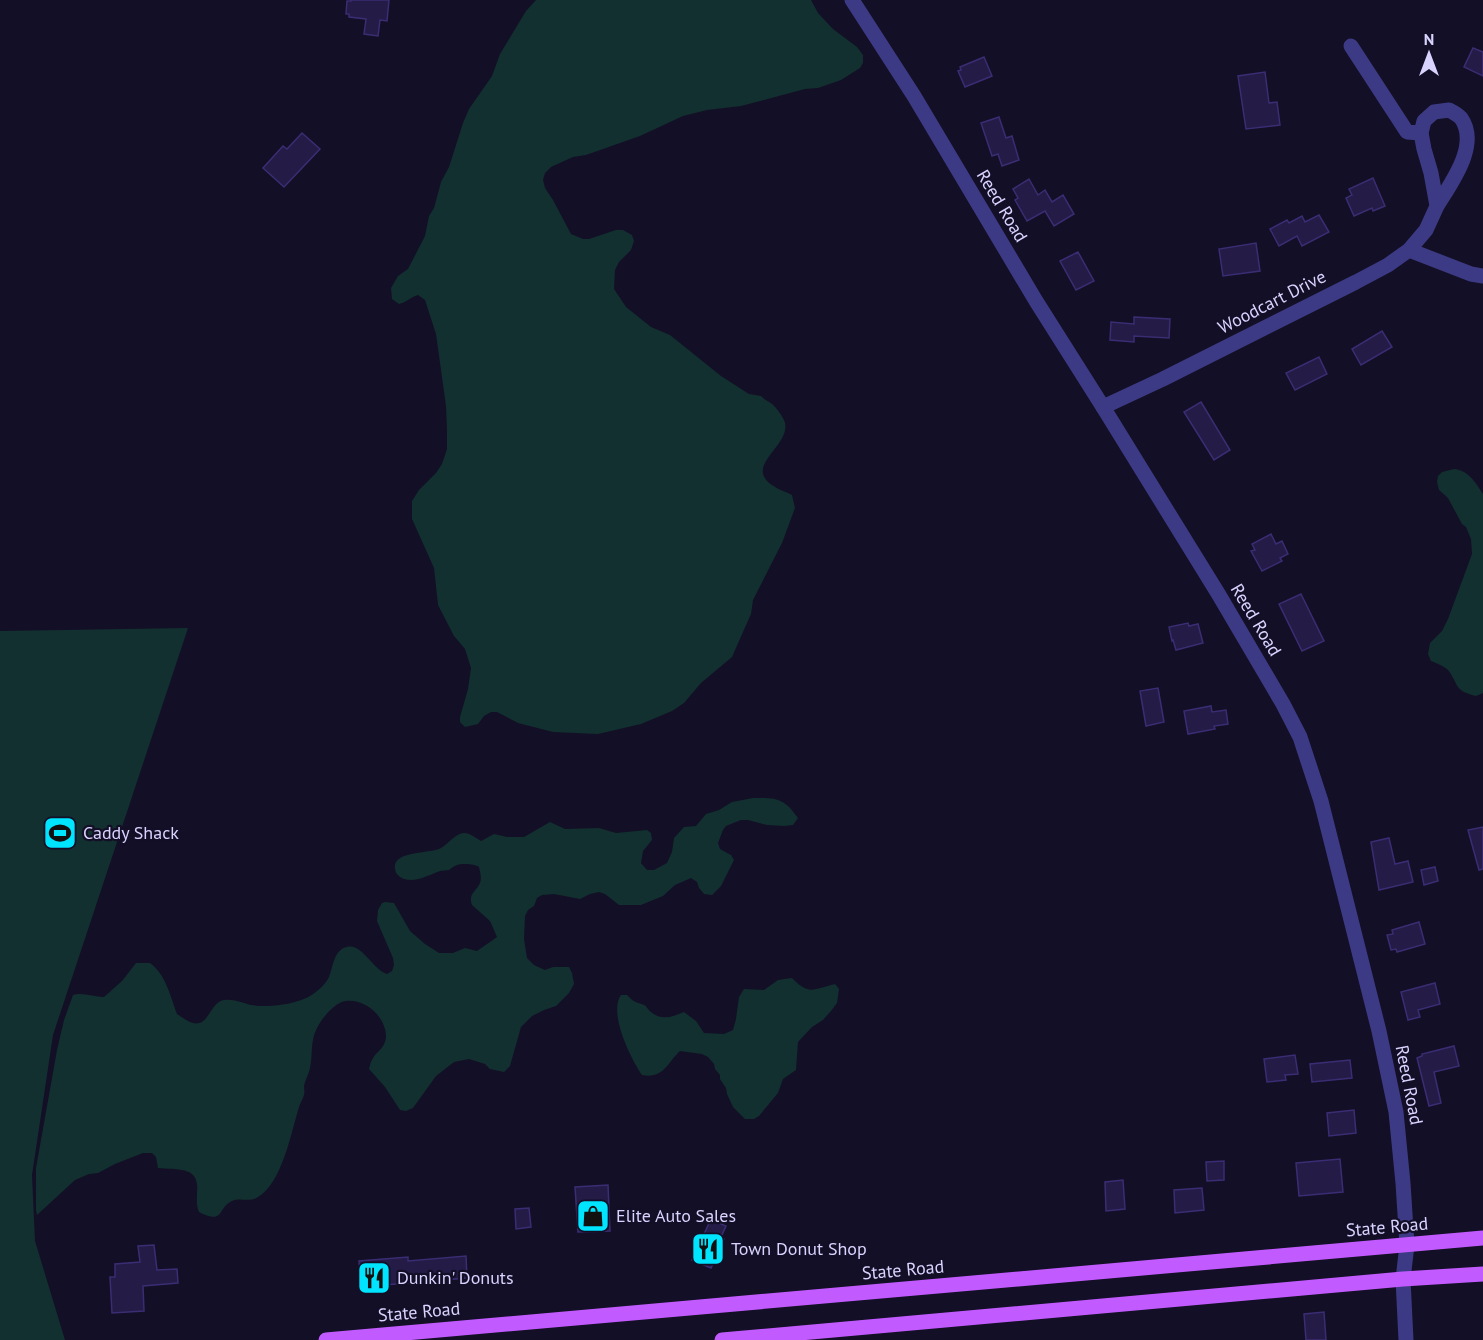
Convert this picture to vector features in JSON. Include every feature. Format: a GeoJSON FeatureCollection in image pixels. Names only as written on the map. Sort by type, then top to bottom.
{"type":"FeatureCollection","features":[{"type":"Feature","properties":{"kind":"main road","name":"State Road"},"geometry":{"type":"LineString","coordinates":[[326,1340],[1483,1238]]}},
{"type":"Feature","properties":{"kind":"main road"},"geometry":{"type":"LineString","coordinates":[[722,1340],[1403,1279],[1483,1274]]}},
{"type":"Feature","properties":{"kind":"street","name":"Reed Road"},"geometry":{"type":"LineString","coordinates":[[852,0],[914,96],[1036,301],[1219,595],[1300,737],[1321,801],[1379,1031],[1396,1112],[1407,1245],[1403,1279],[1406,1340]]}},
{"type":"Feature","properties":{"kind":"street"},"geometry":{"type":"LineString","coordinates":[[1350,46],[1407,132],[1421,133],[1437,206]]}},
{"type":"Feature","properties":{"kind":"street","name":"Woodcart Drive"},"geometry":{"type":"LineString","coordinates":[[1103,407],[1356,282],[1410,250],[1426,230],[1455,176],[1466,153],[1468,136],[1460,118],[1449,110],[1434,112],[1424,121],[1421,133]]}},
{"type":"Feature","properties":{"kind":"street"},"geometry":{"type":"LineString","coordinates":[[1410,250],[1472,274],[1483,276]]}},
{"type":"Feature","properties":{"kind":"green space"},"geometry":{"type":"Polygon","coordinates":[[[536,0],[811,0],[818,13],[833,29],[857,47],[863,55],[860,68],[841,80],[818,88],[805,89],[741,106],[707,110],[683,116],[640,136],[586,155],[573,157],[551,167],[545,173],[543,180],[545,188],[571,234],[589,239],[623,230],[632,235],[634,241],[631,250],[619,262],[615,270],[614,289],[626,307],[651,327],[670,335],[721,376],[749,394],[761,396],[778,410],[785,423],[785,431],[763,467],[763,474],[767,481],[792,495],[795,508],[782,543],[753,600],[751,614],[732,657],[701,683],[684,703],[672,711],[641,724],[598,734],[553,732],[518,723],[497,712],[484,716],[478,724],[465,727],[460,722],[471,668],[465,649],[454,636],[438,605],[434,568],[412,519],[412,501],[419,490],[436,473],[447,449],[446,406],[436,334],[425,300],[418,295],[399,304],[392,299],[391,288],[398,276],[408,269],[425,236],[429,216],[434,208],[441,182],[449,167],[469,109],[492,76],[500,54],[526,11],[536,0]]]}},
{"type":"Feature","properties":{"kind":"green space"},"geometry":{"type":"Polygon","coordinates":[[[1454,469],[1467,474],[1483,494],[1483,693],[1476,696],[1460,689],[1448,670],[1431,661],[1428,654],[1430,643],[1442,631],[1448,619],[1472,554],[1471,539],[1466,527],[1462,524],[1448,498],[1439,490],[1437,482],[1442,472],[1454,469]]]}},
{"type":"Feature","properties":{"kind":"green space","name":"Caddy Shack"},"geometry":{"type":"Polygon","coordinates":[[[188,628],[53,1035],[32,1175],[35,1241],[65,1340],[0,1340],[0,631],[188,628]]]}},
{"type":"Feature","properties":{"kind":"green space"},"geometry":{"type":"Polygon","coordinates":[[[753,798],[779,800],[788,806],[798,818],[793,825],[784,826],[741,820],[726,826],[718,843],[720,849],[731,855],[734,860],[721,886],[712,895],[704,894],[697,882],[691,878],[675,885],[663,896],[641,905],[619,905],[599,892],[580,899],[554,894],[537,898],[534,906],[525,916],[524,939],[527,958],[534,965],[545,970],[553,967],[569,967],[574,984],[569,993],[556,1006],[532,1016],[521,1027],[510,1066],[504,1072],[490,1069],[485,1064],[469,1059],[454,1062],[436,1076],[413,1108],[406,1111],[400,1110],[385,1087],[369,1069],[385,1041],[383,1023],[379,1016],[367,1006],[353,1001],[342,1002],[325,1015],[315,1033],[304,1094],[284,1156],[273,1181],[258,1197],[251,1200],[232,1201],[217,1216],[207,1216],[199,1212],[197,1207],[197,1184],[191,1174],[186,1171],[158,1168],[156,1157],[152,1153],[143,1153],[98,1173],[75,1180],[37,1215],[36,1168],[57,1050],[73,995],[104,997],[122,981],[136,963],[150,963],[164,979],[177,1014],[193,1023],[203,1021],[219,1002],[224,1000],[259,1006],[295,1002],[311,995],[327,981],[337,955],[343,948],[358,949],[382,972],[387,974],[392,971],[393,958],[377,921],[378,910],[385,902],[394,903],[410,931],[439,953],[453,953],[465,948],[477,951],[497,937],[490,921],[472,905],[472,895],[481,881],[479,867],[460,864],[449,870],[410,880],[396,873],[396,863],[400,859],[441,848],[461,833],[481,841],[494,834],[524,837],[550,822],[565,829],[599,828],[616,833],[647,830],[651,833],[652,840],[643,851],[641,863],[647,870],[654,870],[667,863],[672,852],[674,838],[684,827],[696,826],[706,814],[719,810],[732,802],[753,798]]]}},
{"type":"Feature","properties":{"kind":"green space"},"geometry":{"type":"Polygon","coordinates":[[[792,978],[803,987],[812,990],[835,984],[839,989],[837,1003],[823,1020],[812,1027],[798,1042],[796,1070],[783,1079],[778,1093],[754,1119],[745,1119],[733,1107],[720,1075],[708,1057],[680,1051],[660,1072],[649,1076],[642,1075],[622,1036],[617,1013],[621,995],[627,995],[655,1015],[671,1017],[684,1012],[696,1021],[704,1033],[724,1034],[733,1030],[739,997],[744,989],[764,990],[778,980],[792,978]]]}},
{"type":"Feature","properties":{"kind":"building"},"geometry":{"type":"Polygon","coordinates":[[[389,0],[387,21],[380,20],[378,36],[364,34],[366,19],[349,17],[349,14],[346,14],[347,1],[389,0]]]}},
{"type":"Feature","properties":{"kind":"building"},"geometry":{"type":"Polygon","coordinates":[[[1473,48],[1483,52],[1483,76],[1464,67],[1473,48]]]}},
{"type":"Feature","properties":{"kind":"building"},"geometry":{"type":"Polygon","coordinates":[[[984,57],[992,76],[965,87],[958,71],[961,70],[960,67],[984,57]]]}},
{"type":"Feature","properties":{"kind":"building"},"geometry":{"type":"Polygon","coordinates":[[[1265,72],[1269,103],[1277,102],[1280,125],[1246,129],[1238,76],[1265,72]]]}},
{"type":"Feature","properties":{"kind":"building"},"geometry":{"type":"Polygon","coordinates":[[[999,117],[1006,138],[1012,136],[1019,160],[1002,166],[998,154],[992,156],[981,123],[999,117]]]}},
{"type":"Feature","properties":{"kind":"building"},"geometry":{"type":"Polygon","coordinates":[[[302,133],[320,149],[284,187],[263,168],[283,146],[287,149],[302,133]]]}},
{"type":"Feature","properties":{"kind":"building"},"geometry":{"type":"Polygon","coordinates":[[[1373,178],[1385,206],[1373,211],[1372,208],[1354,216],[1346,198],[1352,195],[1349,189],[1373,178]]]}},
{"type":"Feature","properties":{"kind":"building"},"geometry":{"type":"Polygon","coordinates":[[[1029,179],[1038,195],[1045,190],[1052,202],[1063,195],[1074,214],[1054,226],[1045,211],[1027,221],[1015,200],[1018,198],[1013,189],[1029,179]]]}},
{"type":"Feature","properties":{"kind":"building"},"geometry":{"type":"Polygon","coordinates":[[[1319,215],[1329,232],[1302,246],[1297,236],[1279,246],[1270,229],[1287,220],[1289,223],[1302,216],[1305,222],[1319,215]]]}},
{"type":"Feature","properties":{"kind":"building"},"geometry":{"type":"Polygon","coordinates":[[[1256,243],[1260,271],[1223,276],[1219,249],[1256,243]]]}},
{"type":"Feature","properties":{"kind":"building"},"geometry":{"type":"Polygon","coordinates":[[[1078,252],[1094,281],[1076,290],[1060,261],[1078,252]]]}},
{"type":"Feature","properties":{"kind":"building"},"geometry":{"type":"Polygon","coordinates":[[[1134,317],[1170,319],[1169,338],[1134,336],[1134,342],[1110,340],[1111,322],[1134,324],[1134,317]]]}},
{"type":"Feature","properties":{"kind":"building"},"geometry":{"type":"Polygon","coordinates":[[[1382,331],[1392,347],[1361,365],[1352,349],[1382,331]]]}},
{"type":"Feature","properties":{"kind":"building"},"geometry":{"type":"Polygon","coordinates":[[[1319,357],[1327,374],[1295,390],[1286,373],[1319,357]]]}},
{"type":"Feature","properties":{"kind":"building"},"geometry":{"type":"Polygon","coordinates":[[[1201,402],[1230,450],[1214,460],[1184,412],[1201,402]]]}},
{"type":"Feature","properties":{"kind":"building"},"geometry":{"type":"Polygon","coordinates":[[[1271,534],[1276,544],[1282,541],[1288,554],[1280,558],[1282,561],[1262,571],[1251,551],[1255,550],[1252,544],[1271,534]]]}},
{"type":"Feature","properties":{"kind":"building"},"geometry":{"type":"Polygon","coordinates":[[[1301,594],[1324,641],[1302,651],[1279,604],[1301,594]]]}},
{"type":"Feature","properties":{"kind":"building"},"geometry":{"type":"Polygon","coordinates":[[[1188,623],[1189,626],[1198,624],[1203,643],[1176,650],[1169,627],[1188,623]]]}},
{"type":"Feature","properties":{"kind":"building"},"geometry":{"type":"Polygon","coordinates":[[[1158,688],[1164,722],[1146,726],[1140,691],[1158,688]]]}},
{"type":"Feature","properties":{"kind":"building"},"geometry":{"type":"Polygon","coordinates":[[[1211,706],[1212,712],[1226,710],[1228,724],[1188,734],[1184,711],[1211,706]]]}},
{"type":"Feature","properties":{"kind":"building"},"geometry":{"type":"Polygon","coordinates":[[[1483,827],[1483,869],[1479,870],[1468,830],[1483,827]]]}},
{"type":"Feature","properties":{"kind":"building"},"geometry":{"type":"Polygon","coordinates":[[[1389,838],[1395,864],[1408,861],[1413,882],[1379,890],[1371,842],[1389,838]]]}},
{"type":"Feature","properties":{"kind":"building"},"geometry":{"type":"Polygon","coordinates":[[[1435,867],[1438,881],[1424,885],[1421,870],[1435,867]]]}},
{"type":"Feature","properties":{"kind":"building"},"geometry":{"type":"Polygon","coordinates":[[[1419,922],[1425,944],[1397,952],[1396,949],[1391,950],[1387,935],[1393,934],[1392,930],[1419,922]]]}},
{"type":"Feature","properties":{"kind":"building"},"geometry":{"type":"Polygon","coordinates":[[[1435,983],[1440,1004],[1418,1010],[1420,1017],[1408,1020],[1401,992],[1435,983]]]}},
{"type":"Feature","properties":{"kind":"building"},"geometry":{"type":"Polygon","coordinates":[[[1454,1046],[1459,1066],[1434,1072],[1441,1103],[1429,1106],[1417,1058],[1422,1054],[1454,1046]]]}},
{"type":"Feature","properties":{"kind":"building"},"geometry":{"type":"Polygon","coordinates":[[[1295,1055],[1298,1074],[1285,1075],[1286,1080],[1267,1082],[1264,1059],[1295,1055]]]}},
{"type":"Feature","properties":{"kind":"building"},"geometry":{"type":"Polygon","coordinates":[[[1350,1060],[1352,1078],[1312,1082],[1310,1064],[1350,1060]]]}},
{"type":"Feature","properties":{"kind":"building"},"geometry":{"type":"Polygon","coordinates":[[[1354,1110],[1356,1133],[1329,1136],[1327,1113],[1354,1110]]]}},
{"type":"Feature","properties":{"kind":"building"},"geometry":{"type":"Polygon","coordinates":[[[1340,1159],[1343,1192],[1299,1196],[1296,1163],[1340,1159]]]}},
{"type":"Feature","properties":{"kind":"building"},"geometry":{"type":"Polygon","coordinates":[[[1224,1161],[1224,1180],[1207,1181],[1206,1162],[1224,1161]]]}},
{"type":"Feature","properties":{"kind":"building"},"geometry":{"type":"Polygon","coordinates":[[[1123,1180],[1125,1209],[1106,1211],[1105,1182],[1123,1180]]]}},
{"type":"Feature","properties":{"kind":"building"},"geometry":{"type":"Polygon","coordinates":[[[608,1185],[610,1231],[578,1232],[575,1187],[608,1185]]]}},
{"type":"Feature","properties":{"kind":"building"},"geometry":{"type":"Polygon","coordinates":[[[1202,1188],[1204,1210],[1175,1213],[1174,1190],[1202,1188]]]}},
{"type":"Feature","properties":{"kind":"building"},"geometry":{"type":"Polygon","coordinates":[[[529,1208],[531,1227],[516,1229],[515,1209],[529,1208]]]}},
{"type":"Feature","properties":{"kind":"building","name":"Town Donut Shop"},"geometry":{"type":"Polygon","coordinates":[[[711,1219],[726,1226],[721,1237],[724,1239],[711,1268],[692,1260],[711,1219]]]}},
{"type":"Feature","properties":{"kind":"building"},"geometry":{"type":"Polygon","coordinates":[[[154,1245],[157,1270],[177,1269],[178,1283],[143,1286],[144,1311],[112,1313],[110,1277],[115,1277],[115,1264],[140,1262],[138,1246],[154,1245]]]}},
{"type":"Feature","properties":{"kind":"building"},"geometry":{"type":"Polygon","coordinates":[[[466,1256],[467,1278],[361,1287],[359,1261],[408,1257],[408,1261],[466,1256]]]}},
{"type":"Feature","properties":{"kind":"building"},"geometry":{"type":"Polygon","coordinates":[[[1324,1312],[1326,1340],[1306,1340],[1304,1314],[1324,1312]]]}},
{"type":"Feature","properties":{"kind":"place","name":"Caddy Shack"},"geometry":{"type":"Point","coordinates":[60,833]}},
{"type":"Feature","properties":{"kind":"place","name":"Elite Auto Sales"},"geometry":{"type":"Point","coordinates":[593,1216]}},
{"type":"Feature","properties":{"kind":"place","name":"Town Donut Shop"},"geometry":{"type":"Point","coordinates":[708,1249]}},
{"type":"Feature","properties":{"kind":"place","name":"Dunkin' Donuts"},"geometry":{"type":"Point","coordinates":[374,1278]}}]}
